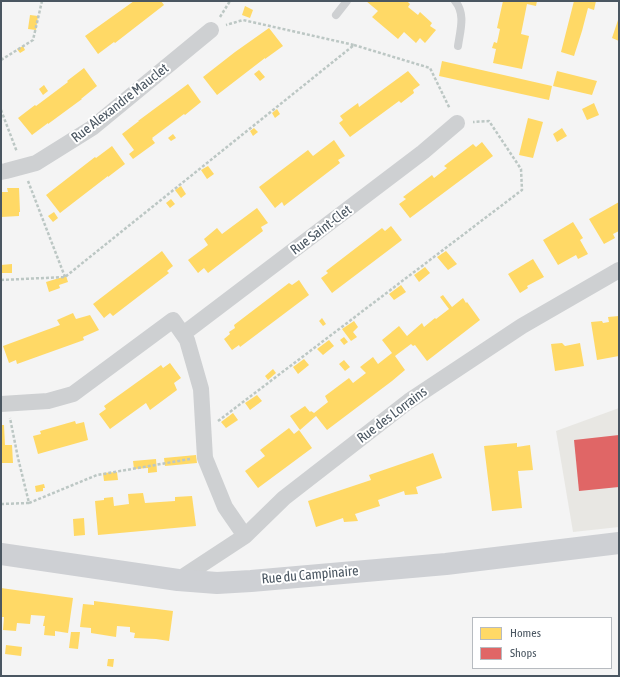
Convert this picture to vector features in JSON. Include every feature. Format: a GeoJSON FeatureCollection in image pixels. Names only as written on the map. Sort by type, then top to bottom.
{"type":"FeatureCollection","features":[{"type":"Feature","properties":{"kind":"main road","name":"Rue du Campinaire"},"geometry":{"type":"LineString","coordinates":[[1,554],[178,580],[217,582],[258,580],[446,564],[619,543]]}},
{"type":"Feature","properties":{"kind":"street","name":"Rue Alexandre Mauclet"},"geometry":{"type":"LineString","coordinates":[[1,172],[6,172],[36,163],[92,128],[211,30]]}},
{"type":"Feature","properties":{"kind":"street","name":"Rue Saint-Clet"},"geometry":{"type":"LineString","coordinates":[[183,334],[423,152],[457,123]]}},
{"type":"Feature","properties":{"kind":"street","name":"Rue des Lorrains"},"geometry":{"type":"LineString","coordinates":[[178,580],[245,536],[284,498],[409,401],[522,326],[619,270]]}},
{"type":"Feature","properties":{"kind":"street"},"geometry":{"type":"LineString","coordinates":[[4,404],[48,400],[72,394],[173,320],[187,340],[201,389],[205,458],[225,507],[245,536]]}},
{"type":"Feature","properties":{"kind":"lane"},"geometry":{"type":"LineString","coordinates":[[336,15],[347,1]]}},
{"type":"Feature","properties":{"kind":"lane"},"geometry":{"type":"LineString","coordinates":[[455,1],[459,6],[462,17],[458,46]]}},
{"type":"Feature","properties":{"kind":"path"},"geometry":{"type":"LineString","coordinates":[[1,60],[34,40],[42,1]]}},
{"type":"Feature","properties":{"kind":"path"},"geometry":{"type":"LineString","coordinates":[[204,432],[522,190],[521,170],[489,121],[457,123],[430,68],[354,45],[243,20],[211,30]]}},
{"type":"Feature","properties":{"kind":"path"},"geometry":{"type":"LineString","coordinates":[[1,280],[65,278],[354,45]]}},
{"type":"Feature","properties":{"kind":"path"},"geometry":{"type":"LineString","coordinates":[[1,110],[65,278]]}},
{"type":"Feature","properties":{"kind":"path"},"geometry":{"type":"LineString","coordinates":[[4,404],[29,503]]}},
{"type":"Feature","properties":{"kind":"path"},"geometry":{"type":"LineString","coordinates":[[1,504],[29,503],[97,475],[194,458],[205,458]]}},
{"type":"Feature","properties":{"kind":"shaded area"},"geometry":{"type":"Polygon","coordinates":[[[619,408],[619,527],[573,532],[556,431],[619,408]]]}},
{"type":"Feature","properties":{"kind":"building: Homes"},"geometry":{"type":"Polygon","coordinates":[[[134,1],[161,1],[164,5],[115,43],[114,42],[98,54],[85,36],[134,1]]]}},
{"type":"Feature","properties":{"kind":"building: Homes"},"geometry":{"type":"Polygon","coordinates":[[[366,1],[407,1],[410,4],[408,7],[418,15],[420,12],[432,23],[430,26],[436,30],[425,43],[420,38],[416,43],[404,32],[398,39],[372,17],[378,11],[366,1]]]}},
{"type":"Feature","properties":{"kind":"building: Homes"},"geometry":{"type":"Polygon","coordinates":[[[503,1],[537,1],[536,6],[527,4],[521,34],[529,36],[522,69],[493,63],[496,49],[492,48],[494,42],[497,43],[500,29],[497,28],[503,1]]]}},
{"type":"Feature","properties":{"kind":"building: Homes"},"geometry":{"type":"Polygon","coordinates":[[[574,1],[596,1],[594,10],[588,8],[574,56],[561,52],[574,1]]]}},
{"type":"Feature","properties":{"kind":"building: Homes"},"geometry":{"type":"Polygon","coordinates":[[[245,6],[253,10],[250,18],[242,15],[245,6]]]}},
{"type":"Feature","properties":{"kind":"building: Homes"},"geometry":{"type":"Polygon","coordinates":[[[30,15],[38,16],[36,30],[28,29],[30,15]]]}},
{"type":"Feature","properties":{"kind":"building: Homes"},"geometry":{"type":"Polygon","coordinates":[[[619,17],[619,41],[612,38],[619,17]]]}},
{"type":"Feature","properties":{"kind":"building: Homes"},"geometry":{"type":"Polygon","coordinates":[[[269,28],[283,46],[217,95],[203,77],[269,28]]]}},
{"type":"Feature","properties":{"kind":"building: Homes"},"geometry":{"type":"Polygon","coordinates":[[[23,46],[25,50],[20,53],[17,49],[23,46]]]}},
{"type":"Feature","properties":{"kind":"building: Homes"},"geometry":{"type":"Polygon","coordinates":[[[442,61],[552,86],[549,100],[439,76],[442,61]]]}},
{"type":"Feature","properties":{"kind":"building: Homes"},"geometry":{"type":"Polygon","coordinates":[[[84,68],[97,86],[82,99],[32,135],[18,118],[68,82],[67,81],[84,68]]]}},
{"type":"Feature","properties":{"kind":"building: Homes"},"geometry":{"type":"Polygon","coordinates":[[[259,70],[265,77],[260,81],[254,74],[259,70]]]}},
{"type":"Feature","properties":{"kind":"building: Homes"},"geometry":{"type":"Polygon","coordinates":[[[408,71],[420,85],[413,90],[414,93],[401,103],[399,101],[350,137],[339,123],[343,120],[340,116],[358,103],[359,107],[408,71]]]}},
{"type":"Feature","properties":{"kind":"building: Homes"},"geometry":{"type":"Polygon","coordinates":[[[557,71],[597,81],[592,95],[553,86],[557,71]]]}},
{"type":"Feature","properties":{"kind":"building: Homes"},"geometry":{"type":"Polygon","coordinates":[[[188,84],[201,102],[152,138],[155,143],[133,159],[129,154],[134,150],[122,134],[188,84]]]}},
{"type":"Feature","properties":{"kind":"building: Homes"},"geometry":{"type":"Polygon","coordinates":[[[44,85],[48,91],[43,95],[39,89],[44,85]]]}},
{"type":"Feature","properties":{"kind":"building: Homes"},"geometry":{"type":"Polygon","coordinates":[[[594,103],[599,115],[587,120],[582,109],[594,103]]]}},
{"type":"Feature","properties":{"kind":"building: Homes"},"geometry":{"type":"Polygon","coordinates":[[[277,109],[280,114],[275,118],[272,113],[277,109]]]}},
{"type":"Feature","properties":{"kind":"building: Homes"},"geometry":{"type":"Polygon","coordinates":[[[528,118],[543,122],[533,158],[519,155],[528,118]]]}},
{"type":"Feature","properties":{"kind":"building: Homes"},"geometry":{"type":"Polygon","coordinates":[[[254,128],[258,132],[253,136],[250,131],[254,128]]]}},
{"type":"Feature","properties":{"kind":"building: Homes"},"geometry":{"type":"Polygon","coordinates":[[[562,128],[567,136],[557,142],[553,134],[562,128]]]}},
{"type":"Feature","properties":{"kind":"building: Homes"},"geometry":{"type":"Polygon","coordinates":[[[173,134],[176,138],[171,141],[168,138],[173,134]]]}},
{"type":"Feature","properties":{"kind":"building: Homes"},"geometry":{"type":"Polygon","coordinates":[[[334,140],[345,156],[338,160],[340,163],[284,206],[282,202],[275,208],[259,187],[308,150],[313,156],[334,140]]]}},
{"type":"Feature","properties":{"kind":"building: Homes"},"geometry":{"type":"Polygon","coordinates":[[[482,142],[493,156],[410,218],[399,204],[406,199],[403,197],[432,175],[434,178],[447,168],[444,166],[473,144],[476,147],[482,142]]]}},
{"type":"Feature","properties":{"kind":"building: Homes"},"geometry":{"type":"Polygon","coordinates":[[[112,146],[125,164],[60,213],[46,195],[95,157],[96,158],[112,146]]]}},
{"type":"Feature","properties":{"kind":"building: Homes"},"geometry":{"type":"Polygon","coordinates":[[[208,166],[214,174],[207,179],[201,170],[208,166]]]}},
{"type":"Feature","properties":{"kind":"building: Homes"},"geometry":{"type":"Polygon","coordinates":[[[181,186],[186,194],[181,198],[175,190],[181,186]]]}},
{"type":"Feature","properties":{"kind":"building: Homes"},"geometry":{"type":"Polygon","coordinates":[[[7,188],[19,188],[19,216],[1,217],[1,192],[8,192],[7,188]]]}},
{"type":"Feature","properties":{"kind":"building: Homes"},"geometry":{"type":"Polygon","coordinates":[[[171,199],[175,204],[170,208],[166,203],[171,199]]]}},
{"type":"Feature","properties":{"kind":"building: Homes"},"geometry":{"type":"Polygon","coordinates":[[[619,202],[619,231],[613,234],[615,238],[604,244],[589,219],[619,202]]]}},
{"type":"Feature","properties":{"kind":"building: Homes"},"geometry":{"type":"Polygon","coordinates":[[[257,208],[268,223],[261,227],[263,231],[208,273],[204,268],[198,273],[188,260],[208,245],[204,239],[217,228],[222,234],[257,208]]]}},
{"type":"Feature","properties":{"kind":"building: Homes"},"geometry":{"type":"Polygon","coordinates":[[[54,212],[58,218],[53,222],[48,216],[54,212]]]}},
{"type":"Feature","properties":{"kind":"building: Homes"},"geometry":{"type":"Polygon","coordinates":[[[573,222],[583,238],[580,240],[588,254],[578,259],[576,255],[558,265],[543,240],[573,222]]]}},
{"type":"Feature","properties":{"kind":"building: Homes"},"geometry":{"type":"Polygon","coordinates":[[[391,226],[402,240],[332,293],[321,278],[328,273],[326,271],[382,228],[385,231],[391,226]]]}},
{"type":"Feature","properties":{"kind":"building: Homes"},"geometry":{"type":"Polygon","coordinates":[[[162,251],[173,266],[167,271],[169,273],[113,316],[110,313],[104,318],[93,304],[162,251]]]}},
{"type":"Feature","properties":{"kind":"building: Homes"},"geometry":{"type":"Polygon","coordinates":[[[446,251],[457,264],[448,270],[437,257],[446,251]]]}},
{"type":"Feature","properties":{"kind":"building: Homes"},"geometry":{"type":"Polygon","coordinates":[[[533,259],[544,277],[527,286],[528,288],[520,293],[508,274],[533,259]]]}},
{"type":"Feature","properties":{"kind":"building: Homes"},"geometry":{"type":"Polygon","coordinates":[[[12,264],[12,273],[1,273],[1,265],[12,264]]]}},
{"type":"Feature","properties":{"kind":"building: Homes"},"geometry":{"type":"Polygon","coordinates":[[[425,267],[430,273],[419,282],[414,275],[425,267]]]}},
{"type":"Feature","properties":{"kind":"building: Homes"},"geometry":{"type":"Polygon","coordinates":[[[66,276],[68,282],[59,285],[60,288],[49,292],[46,282],[66,276]]]}},
{"type":"Feature","properties":{"kind":"building: Homes"},"geometry":{"type":"Polygon","coordinates":[[[299,280],[309,295],[240,347],[239,345],[232,350],[224,339],[230,334],[229,332],[235,328],[234,325],[289,283],[292,285],[299,280]]]}},
{"type":"Feature","properties":{"kind":"building: Homes"},"geometry":{"type":"Polygon","coordinates":[[[401,285],[406,292],[394,300],[389,294],[401,285]]]}},
{"type":"Feature","properties":{"kind":"building: Homes"},"geometry":{"type":"Polygon","coordinates":[[[443,295],[452,307],[463,298],[480,320],[427,361],[415,345],[413,346],[411,344],[395,356],[405,370],[392,381],[327,430],[316,416],[300,430],[290,416],[305,406],[310,412],[311,411],[314,413],[328,402],[325,396],[349,378],[353,383],[366,373],[360,367],[373,357],[378,364],[392,353],[382,340],[399,326],[407,336],[422,323],[424,327],[449,309],[440,297],[443,295]]]}},
{"type":"Feature","properties":{"kind":"building: Homes"},"geometry":{"type":"Polygon","coordinates":[[[73,313],[76,319],[90,315],[99,330],[83,337],[84,340],[17,364],[16,360],[9,363],[3,346],[60,325],[57,320],[73,313]]]}},
{"type":"Feature","properties":{"kind":"building: Homes"},"geometry":{"type":"Polygon","coordinates":[[[619,316],[619,356],[597,360],[591,322],[609,322],[608,317],[619,316]]]}},
{"type":"Feature","properties":{"kind":"building: Homes"},"geometry":{"type":"Polygon","coordinates":[[[322,318],[326,324],[323,326],[319,321],[322,318]]]}},
{"type":"Feature","properties":{"kind":"building: Homes"},"geometry":{"type":"Polygon","coordinates":[[[354,321],[358,327],[353,332],[357,337],[351,341],[342,329],[354,321]]]}},
{"type":"Feature","properties":{"kind":"building: Homes"},"geometry":{"type":"Polygon","coordinates":[[[344,337],[348,342],[344,345],[340,340],[344,337]]]}},
{"type":"Feature","properties":{"kind":"building: Homes"},"geometry":{"type":"Polygon","coordinates":[[[329,340],[334,346],[323,355],[317,349],[329,340]]]}},
{"type":"Feature","properties":{"kind":"building: Homes"},"geometry":{"type":"Polygon","coordinates":[[[562,343],[565,346],[580,343],[584,366],[555,371],[551,344],[562,343]]]}},
{"type":"Feature","properties":{"kind":"building: Homes"},"geometry":{"type":"Polygon","coordinates":[[[304,359],[309,365],[298,374],[293,367],[304,359]]]}},
{"type":"Feature","properties":{"kind":"building: Homes"},"geometry":{"type":"Polygon","coordinates":[[[344,360],[350,367],[345,371],[339,364],[344,360]]]}},
{"type":"Feature","properties":{"kind":"building: Homes"},"geometry":{"type":"Polygon","coordinates":[[[170,363],[181,378],[174,383],[177,390],[150,410],[146,403],[110,429],[99,414],[106,409],[104,406],[161,365],[163,368],[170,363]]]}},
{"type":"Feature","properties":{"kind":"building: Homes"},"geometry":{"type":"Polygon","coordinates":[[[273,369],[276,373],[268,380],[265,376],[273,369]]]}},
{"type":"Feature","properties":{"kind":"building: Homes"},"geometry":{"type":"Polygon","coordinates":[[[257,395],[262,401],[250,410],[245,403],[257,395]]]}},
{"type":"Feature","properties":{"kind":"building: Homes"},"geometry":{"type":"Polygon","coordinates":[[[233,413],[238,420],[226,428],[221,422],[233,413]]]}},
{"type":"Feature","properties":{"kind":"building: Homes"},"geometry":{"type":"Polygon","coordinates":[[[75,421],[76,424],[84,422],[88,440],[38,454],[33,436],[41,434],[40,431],[75,421]]]}},
{"type":"Feature","properties":{"kind":"building: Homes"},"geometry":{"type":"Polygon","coordinates":[[[1,425],[4,425],[5,445],[12,445],[13,463],[1,463],[1,425]]]}},
{"type":"Feature","properties":{"kind":"building: Homes"},"geometry":{"type":"Polygon","coordinates":[[[289,428],[294,434],[299,430],[312,448],[258,488],[245,471],[265,456],[260,450],[289,428]]]}},
{"type":"Feature","properties":{"kind":"building: Homes"},"geometry":{"type":"Polygon","coordinates":[[[517,443],[517,447],[530,445],[533,470],[518,471],[522,508],[492,511],[484,446],[517,443]]]}},
{"type":"Feature","properties":{"kind":"building: Homes"},"geometry":{"type":"Polygon","coordinates":[[[433,453],[442,478],[416,487],[418,494],[405,495],[404,491],[378,500],[380,506],[355,514],[358,521],[344,522],[343,518],[316,527],[308,501],[371,480],[369,475],[433,453]]]}},
{"type":"Feature","properties":{"kind":"building: Homes"},"geometry":{"type":"Polygon","coordinates":[[[196,455],[197,463],[165,466],[164,458],[196,455]]]}},
{"type":"Feature","properties":{"kind":"building: Homes"},"geometry":{"type":"Polygon","coordinates":[[[156,459],[157,472],[148,473],[148,468],[134,469],[133,461],[156,459]]]}},
{"type":"Feature","properties":{"kind":"building: Homes"},"geometry":{"type":"Polygon","coordinates":[[[117,472],[118,480],[104,481],[103,473],[117,472]]]}},
{"type":"Feature","properties":{"kind":"building: Homes"},"geometry":{"type":"Polygon","coordinates":[[[44,484],[45,488],[43,488],[43,491],[36,492],[35,486],[44,484]]]}},
{"type":"Feature","properties":{"kind":"building: Homes"},"geometry":{"type":"Polygon","coordinates":[[[143,493],[145,503],[175,501],[175,497],[192,496],[196,526],[98,535],[95,501],[113,497],[114,506],[129,504],[128,494],[143,493]]]}},
{"type":"Feature","properties":{"kind":"building: Homes"},"geometry":{"type":"Polygon","coordinates":[[[84,518],[85,535],[74,536],[73,519],[84,518]]]}},
{"type":"Feature","properties":{"kind":"building: Homes"},"geometry":{"type":"Polygon","coordinates":[[[1,588],[73,598],[68,633],[55,631],[55,636],[44,635],[45,626],[43,626],[45,616],[31,615],[30,624],[17,623],[16,631],[3,630],[4,617],[1,617],[1,588]]]}},
{"type":"Feature","properties":{"kind":"building: Homes"},"geometry":{"type":"Polygon","coordinates":[[[94,601],[173,611],[169,641],[134,638],[135,633],[130,632],[130,627],[117,626],[116,637],[91,633],[91,628],[80,627],[83,604],[94,605],[94,601]]]}},
{"type":"Feature","properties":{"kind":"building: Homes"},"geometry":{"type":"Polygon","coordinates":[[[71,632],[80,632],[78,649],[69,648],[71,632]]]}},
{"type":"Feature","properties":{"kind":"building: Homes"},"geometry":{"type":"Polygon","coordinates":[[[6,645],[22,647],[21,656],[5,654],[6,645]]]}},
{"type":"Feature","properties":{"kind":"building: Homes"},"geometry":{"type":"Polygon","coordinates":[[[108,659],[114,659],[113,667],[107,666],[108,659]]]}},
{"type":"Feature","properties":{"kind":"building: Shops"},"geometry":{"type":"Polygon","coordinates":[[[619,435],[619,487],[579,491],[574,440],[619,435]]]}}]}
